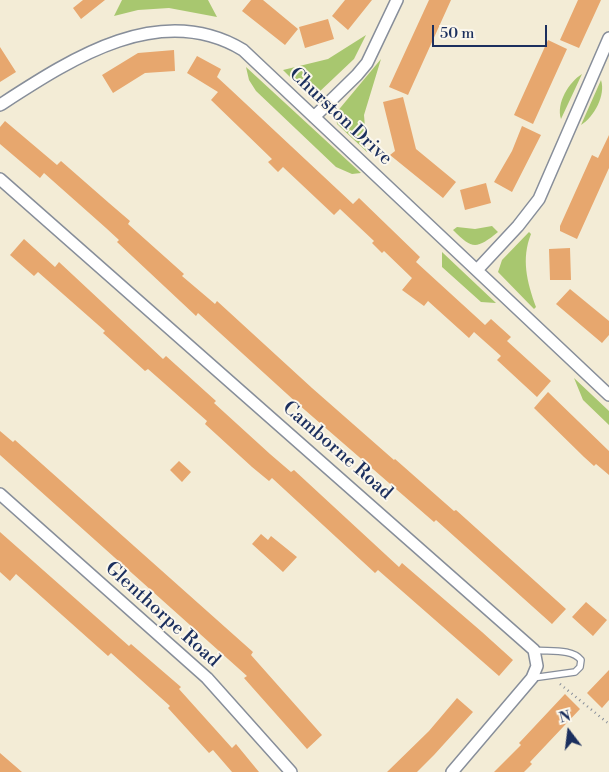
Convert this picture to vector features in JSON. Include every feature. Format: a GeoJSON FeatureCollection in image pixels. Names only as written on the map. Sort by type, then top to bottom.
{"type":"FeatureCollection","features":[{"type":"Feature","properties":{"kind":"street"},"geometry":{"type":"LineString","coordinates":[[314,117],[366,62],[396,0]]}},
{"type":"Feature","properties":{"kind":"street","name":"Churston Drive"},"geometry":{"type":"LineString","coordinates":[[0,105],[72,58],[122,32],[142,26],[179,25],[216,33],[231,40],[609,395]]}},
{"type":"Feature","properties":{"kind":"street"},"geometry":{"type":"LineString","coordinates":[[477,270],[518,226],[538,199],[609,38]]}},
{"type":"Feature","properties":{"kind":"street","name":"Camborne Road"},"geometry":{"type":"LineString","coordinates":[[0,179],[534,650]]}},
{"type":"Feature","properties":{"kind":"street","name":"Glenthorpe Road"},"geometry":{"type":"LineString","coordinates":[[0,494],[207,678],[291,772]]}},
{"type":"Feature","properties":{"kind":"street"},"geometry":{"type":"LineString","coordinates":[[452,772],[532,678],[538,666],[534,650]]}},
{"type":"Feature","properties":{"kind":"lane"},"geometry":{"type":"LineString","coordinates":[[532,678],[575,672],[581,660],[577,655],[570,652],[534,650]]}},
{"type":"Feature","properties":{"kind":"path"},"geometry":{"type":"LineString","coordinates":[[549,676],[609,724]]}},
{"type":"Feature","properties":{"kind":"green space"},"geometry":{"type":"Polygon","coordinates":[[[122,0],[208,0],[217,17],[169,8],[138,10],[114,16],[122,0]]]}},
{"type":"Feature","properties":{"kind":"green space"},"geometry":{"type":"Polygon","coordinates":[[[366,35],[354,59],[317,94],[307,94],[283,70],[328,59],[366,35]]]}},
{"type":"Feature","properties":{"kind":"green space"},"geometry":{"type":"Polygon","coordinates":[[[381,59],[364,115],[367,152],[337,124],[336,113],[381,59]]]}},
{"type":"Feature","properties":{"kind":"green space"},"geometry":{"type":"Polygon","coordinates":[[[246,67],[361,173],[352,174],[336,167],[256,91],[249,80],[246,67]]]}},
{"type":"Feature","properties":{"kind":"green space"},"geometry":{"type":"Polygon","coordinates":[[[582,74],[561,119],[560,106],[562,100],[568,88],[582,74]]]}},
{"type":"Feature","properties":{"kind":"green space"},"geometry":{"type":"Polygon","coordinates":[[[601,80],[602,92],[598,105],[590,117],[581,125],[601,80]]]}},
{"type":"Feature","properties":{"kind":"green space"},"geometry":{"type":"Polygon","coordinates":[[[492,226],[498,232],[484,242],[474,245],[465,241],[453,230],[457,227],[475,229],[492,226]]]}},
{"type":"Feature","properties":{"kind":"green space"},"geometry":{"type":"Polygon","coordinates":[[[529,232],[531,234],[526,252],[526,270],[536,307],[534,309],[498,272],[502,260],[529,232]]]}},
{"type":"Feature","properties":{"kind":"green space"},"geometry":{"type":"Polygon","coordinates":[[[442,252],[496,303],[481,302],[442,267],[442,252]]]}},
{"type":"Feature","properties":{"kind":"green space"},"geometry":{"type":"Polygon","coordinates":[[[574,378],[609,411],[609,425],[583,400],[574,378]]]}},
{"type":"Feature","properties":{"kind":"building"},"geometry":{"type":"Polygon","coordinates":[[[83,0],[105,0],[81,19],[73,8],[83,0]]]}},
{"type":"Feature","properties":{"kind":"building"},"geometry":{"type":"Polygon","coordinates":[[[251,0],[263,0],[298,29],[285,45],[242,11],[251,0]]]}},
{"type":"Feature","properties":{"kind":"building"},"geometry":{"type":"Polygon","coordinates":[[[345,0],[372,0],[348,30],[332,16],[345,0]]]}},
{"type":"Feature","properties":{"kind":"building"},"geometry":{"type":"Polygon","coordinates":[[[429,0],[451,0],[408,95],[389,87],[429,0]]]}},
{"type":"Feature","properties":{"kind":"building"},"geometry":{"type":"Polygon","coordinates":[[[578,0],[601,0],[579,48],[560,40],[578,0]]]}},
{"type":"Feature","properties":{"kind":"building"},"geometry":{"type":"Polygon","coordinates":[[[328,19],[334,39],[305,48],[299,27],[328,19]]]}},
{"type":"Feature","properties":{"kind":"building"},"geometry":{"type":"Polygon","coordinates":[[[548,40],[567,49],[533,124],[514,115],[548,40]]]}},
{"type":"Feature","properties":{"kind":"building"},"geometry":{"type":"Polygon","coordinates":[[[0,47],[16,72],[0,82],[0,47]]]}},
{"type":"Feature","properties":{"kind":"building"},"geometry":{"type":"Polygon","coordinates":[[[174,50],[175,71],[145,73],[113,93],[102,75],[138,53],[174,50]]]}},
{"type":"Feature","properties":{"kind":"building"},"geometry":{"type":"Polygon","coordinates":[[[197,56],[221,69],[217,77],[353,204],[359,198],[420,257],[416,262],[485,325],[491,319],[511,337],[507,341],[551,381],[537,397],[497,360],[501,356],[474,332],[469,338],[428,301],[424,306],[402,290],[412,278],[384,251],[382,253],[372,243],[374,241],[340,209],[334,215],[283,167],[278,172],[268,162],[272,159],[211,100],[218,92],[187,73],[197,56]]]}},
{"type":"Feature","properties":{"kind":"building"},"geometry":{"type":"Polygon","coordinates":[[[403,97],[416,149],[456,182],[443,198],[390,155],[395,151],[383,102],[403,97]]]}},
{"type":"Feature","properties":{"kind":"building"},"geometry":{"type":"Polygon","coordinates":[[[5,121],[57,165],[61,161],[130,221],[128,224],[184,274],[182,276],[215,304],[217,301],[312,388],[454,511],[456,510],[566,609],[552,624],[436,520],[434,522],[298,404],[198,313],[196,316],[117,242],[119,240],[44,173],[40,178],[0,144],[0,127],[5,121]]]}},
{"type":"Feature","properties":{"kind":"building"},"geometry":{"type":"Polygon","coordinates":[[[522,126],[541,135],[512,192],[494,182],[512,151],[522,126]]]}},
{"type":"Feature","properties":{"kind":"building"},"geometry":{"type":"Polygon","coordinates":[[[609,135],[609,168],[577,239],[560,231],[560,226],[592,155],[598,158],[609,135]]]}},
{"type":"Feature","properties":{"kind":"building"},"geometry":{"type":"Polygon","coordinates":[[[486,183],[491,203],[465,210],[460,190],[486,183]]]}},
{"type":"Feature","properties":{"kind":"building"},"geometry":{"type":"Polygon","coordinates":[[[24,239],[55,267],[59,262],[163,359],[166,356],[216,401],[214,403],[270,454],[291,472],[294,470],[399,567],[402,563],[513,660],[499,676],[378,570],[375,573],[272,478],[269,481],[252,467],[205,424],[207,421],[148,369],[145,371],[103,333],[105,331],[38,272],[34,276],[10,255],[24,239]]]}},
{"type":"Feature","properties":{"kind":"building"},"geometry":{"type":"Polygon","coordinates":[[[570,248],[571,280],[550,280],[549,249],[570,248]]]}},
{"type":"Feature","properties":{"kind":"building"},"geometry":{"type":"Polygon","coordinates":[[[570,289],[609,321],[609,335],[602,343],[556,304],[570,289]]]}},
{"type":"Feature","properties":{"kind":"building"},"geometry":{"type":"Polygon","coordinates":[[[548,392],[609,451],[609,475],[596,464],[594,466],[534,408],[548,392]]]}},
{"type":"Feature","properties":{"kind":"building"},"geometry":{"type":"Polygon","coordinates":[[[0,431],[13,442],[15,440],[253,652],[251,655],[322,735],[307,749],[244,678],[247,676],[0,455],[0,431]]]}},
{"type":"Feature","properties":{"kind":"building"},"geometry":{"type":"Polygon","coordinates":[[[179,461],[191,472],[182,482],[170,470],[179,461]]]}},
{"type":"Feature","properties":{"kind":"building"},"geometry":{"type":"Polygon","coordinates":[[[0,532],[129,646],[131,644],[181,687],[179,689],[232,748],[236,744],[259,772],[232,772],[213,750],[209,753],[168,708],[170,706],[111,653],[108,656],[16,574],[10,581],[0,572],[0,532]]]}},
{"type":"Feature","properties":{"kind":"building"},"geometry":{"type":"Polygon","coordinates":[[[261,534],[268,540],[271,536],[297,557],[283,572],[252,544],[261,534]]]}},
{"type":"Feature","properties":{"kind":"building"},"geometry":{"type":"Polygon","coordinates":[[[586,602],[607,620],[593,636],[572,617],[586,602]]]}},
{"type":"Feature","properties":{"kind":"building"},"geometry":{"type":"Polygon","coordinates":[[[609,670],[609,700],[602,708],[587,693],[609,670]]]}},
{"type":"Feature","properties":{"kind":"building"},"geometry":{"type":"Polygon","coordinates":[[[565,694],[580,709],[530,762],[532,764],[524,772],[494,772],[521,745],[519,743],[565,694]]]}},
{"type":"Feature","properties":{"kind":"building"},"geometry":{"type":"Polygon","coordinates":[[[457,698],[473,712],[434,755],[417,772],[387,772],[429,731],[457,698]]]}},
{"type":"Feature","properties":{"kind":"building"},"geometry":{"type":"Polygon","coordinates":[[[0,753],[22,772],[0,772],[0,753]]]}}]}
